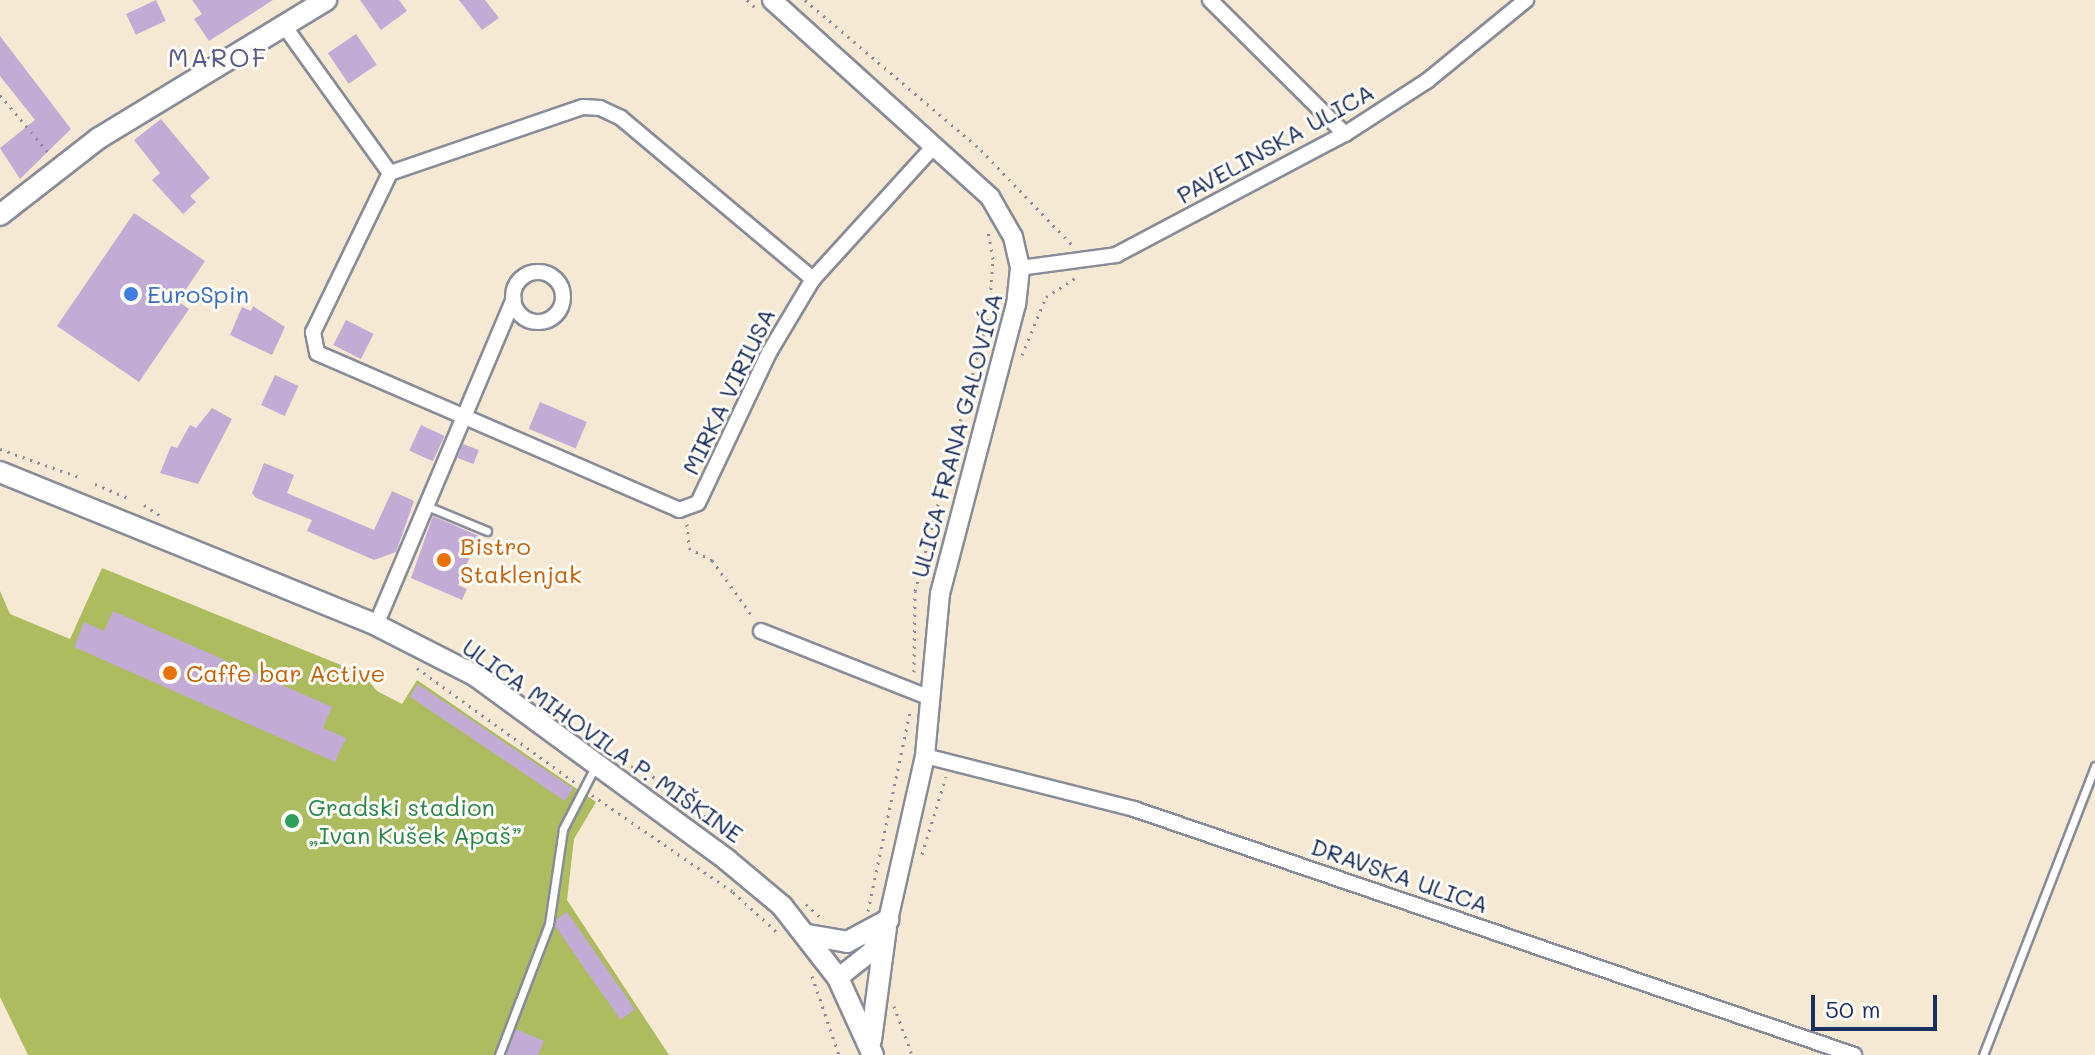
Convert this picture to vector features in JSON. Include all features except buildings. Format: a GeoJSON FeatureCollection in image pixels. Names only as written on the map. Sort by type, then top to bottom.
{"type":"FeatureCollection","features":[{"type":"Feature","properties":{"kind":"main road"},"geometry":{"type":"LineString","coordinates":[[0,215],[99,138],[326,0]]}},
{"type":"Feature","properties":{"kind":"main road","name":"ULICA MIHOVILA P. MIŠKINE"},"geometry":{"type":"LineString","coordinates":[[0,472],[376,625],[476,676],[761,887],[808,935],[838,978],[872,1051]]}},
{"type":"Feature","properties":{"kind":"main road"},"geometry":{"type":"LineString","coordinates":[[808,935],[847,942],[887,924]]}},
{"type":"Feature","properties":{"kind":"main road"},"geometry":{"type":"LineString","coordinates":[[872,1051],[887,924]]}},
{"type":"Feature","properties":{"kind":"street","name":"ULICA FRANA GALOVIĆA"},"geometry":{"type":"LineString","coordinates":[[772,0],[997,206],[1013,237],[1020,268],[1016,304],[940,594],[919,696],[925,756],[887,924],[871,952],[838,978]]}},
{"type":"Feature","properties":{"kind":"street"},"geometry":{"type":"LineString","coordinates":[[1210,0],[1345,134]]}},
{"type":"Feature","properties":{"kind":"street","name":"PAVELINSKA ULICA"},"geometry":{"type":"LineString","coordinates":[[1020,268],[1116,255],[1345,134],[1427,81],[1526,0]]}},
{"type":"Feature","properties":{"kind":"street"},"geometry":{"type":"LineString","coordinates":[[285,27],[390,173],[583,107],[600,108],[621,118],[813,279]]}},
{"type":"Feature","properties":{"kind":"street","name":"MIRKA VIRIUSA"},"geometry":{"type":"LineString","coordinates":[[390,173],[313,332],[312,345],[317,353],[679,510],[698,503],[770,351],[813,279],[934,146]]}},
{"type":"Feature","properties":{"kind":"street"},"geometry":{"type":"LineString","coordinates":[[376,625],[514,299]]}},
{"type":"Feature","properties":{"kind":"street"},"geometry":{"type":"LineString","coordinates":[[761,631],[919,696]]}},
{"type":"Feature","properties":{"kind":"street","name":"DRAVSKA ULICA"},"geometry":{"type":"LineString","coordinates":[[925,756],[1149,814],[1831,1051],[1854,1055]]}},
{"type":"Feature","properties":{"kind":"lane"},"geometry":{"type":"LineString","coordinates":[[427,506],[487,531]]}},
{"type":"Feature","properties":{"kind":"lane"},"geometry":{"type":"LineString","coordinates":[[499,1055],[549,924],[563,829],[596,764]]}},
{"type":"Feature","properties":{"kind":"lane"},"geometry":{"type":"LineString","coordinates":[[1983,1055],[2095,766]]}},
{"type":"Feature","properties":{"kind":"path"},"geometry":{"type":"LineString","coordinates":[[805,0],[981,150],[1079,252]]}},
{"type":"Feature","properties":{"kind":"path"},"geometry":{"type":"LineString","coordinates":[[0,95],[53,158]]}},
{"type":"Feature","properties":{"kind":"path"},"geometry":{"type":"LineString","coordinates":[[867,916],[919,696],[915,591],[989,313],[993,259],[987,227]]}},
{"type":"Feature","properties":{"kind":"path"},"geometry":{"type":"LineString","coordinates":[[1018,366],[1046,297],[1084,272]]}},
{"type":"Feature","properties":{"kind":"path"},"geometry":{"type":"LineString","coordinates":[[0,449],[79,477]]}},
{"type":"Feature","properties":{"kind":"path"},"geometry":{"type":"LineString","coordinates":[[95,484],[131,499]]}},
{"type":"Feature","properties":{"kind":"path"},"geometry":{"type":"LineString","coordinates":[[674,519],[689,519],[689,548],[712,560],[761,631]]}},
{"type":"Feature","properties":{"kind":"path"},"geometry":{"type":"LineString","coordinates":[[405,661],[733,892],[785,941]]}},
{"type":"Feature","properties":{"kind":"path"},"geometry":{"type":"LineString","coordinates":[[809,972],[839,1055]]}},
{"type":"Feature","properties":{"kind":"green space","name":"Gradski stadion „Ivan Kušek Apaš”"},"geometry":{"type":"Polygon","coordinates":[[[102,568],[363,674],[377,691],[402,704],[417,680],[596,802],[574,839],[567,900],[669,1055],[28,1055],[0,997],[0,591],[10,614],[70,639],[102,568]]]}},
{"type":"Feature","properties":{"kind":"place","name":"EuroSpin"},"geometry":{"type":"Point","coordinates":[131,294]}},
{"type":"Feature","properties":{"kind":"place","name":"Bistro Staklenjak"},"geometry":{"type":"Point","coordinates":[444,560]}},
{"type":"Feature","properties":{"kind":"place","name":"Caffe bar Active"},"geometry":{"type":"Point","coordinates":[170,673]}},
{"type":"Feature","properties":{"kind":"place","name":"Gradski stadion „Ivan Kušek Apaš”"},"geometry":{"type":"Point","coordinates":[292,821]}},
{"type":"Feature","properties":{"kind":"district","name":"MAROF"},"geometry":{"type":"Point","coordinates":[218,58]}}]}
